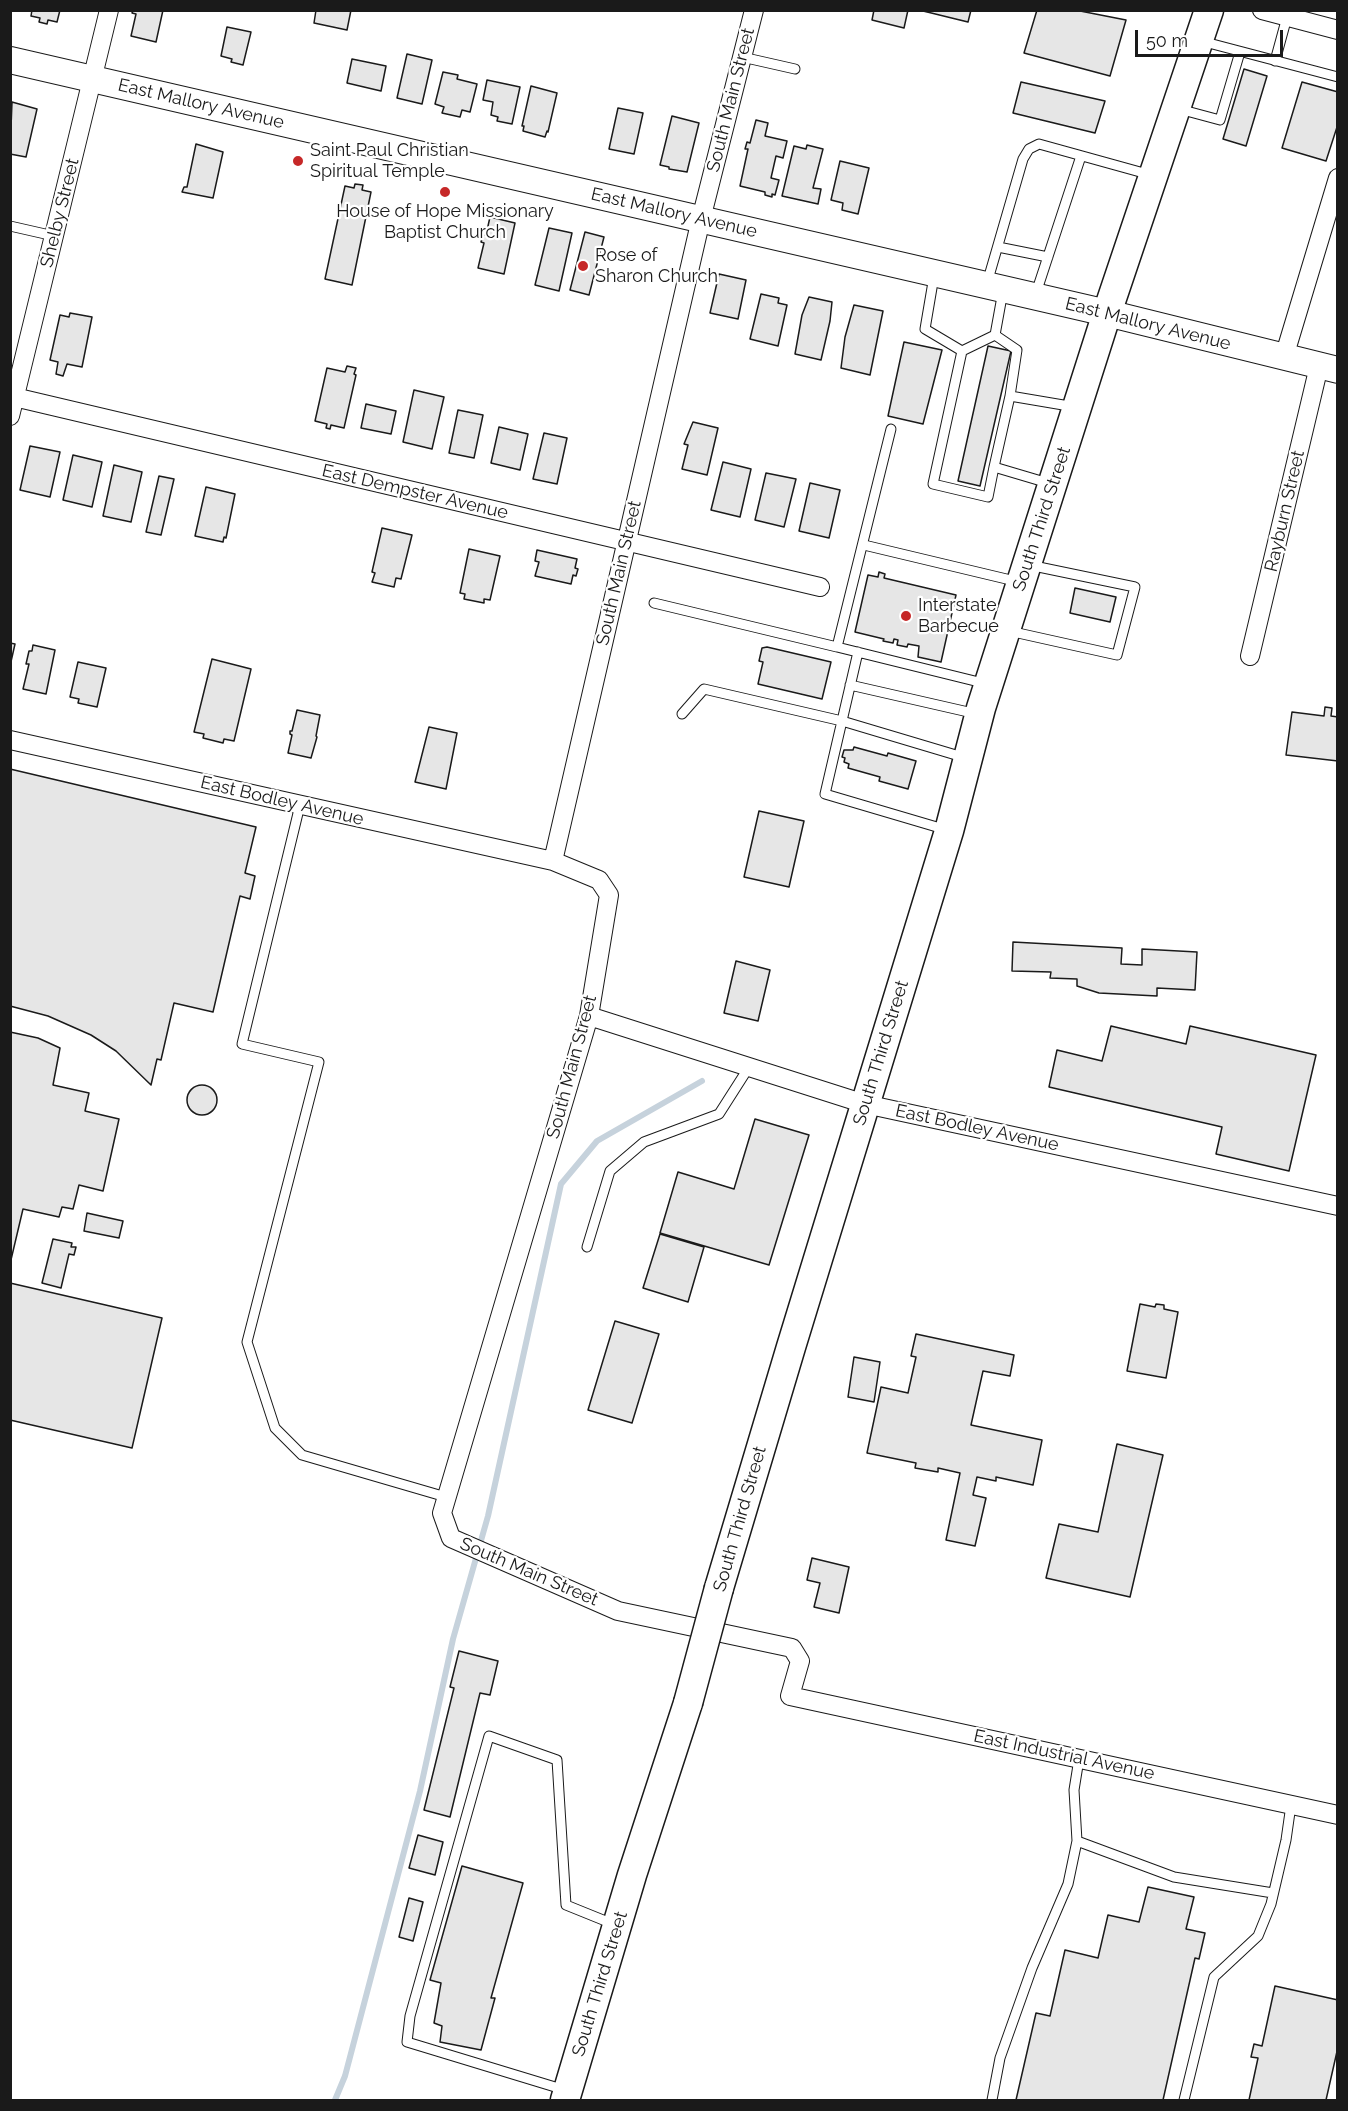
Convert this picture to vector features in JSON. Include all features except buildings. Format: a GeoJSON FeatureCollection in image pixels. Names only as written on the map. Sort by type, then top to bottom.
{"type":"FeatureCollection","features":[{"type":"Feature","properties":{"kind":"main road","name":"South Third Street"},"geometry":{"type":"LineString","coordinates":[[566,2096],[688,1703],[719,1588],[949,831],[989,684],[1107,314],[1209,10]]}},
{"type":"Feature","properties":{"kind":"main road","name":"East Mallory Avenue"},"geometry":{"type":"LineString","coordinates":[[10,60],[995,287],[1328,368]]}},
{"type":"Feature","properties":{"kind":"street","name":"Shelby Street"},"geometry":{"type":"LineString","coordinates":[[10,416],[109,10]]}},
{"type":"Feature","properties":{"kind":"street","name":"South Main Street"},"geometry":{"type":"LineString","coordinates":[[754,10],[701,219],[553,861],[599,880],[609,895],[589,1016],[442,1513],[451,1538],[618,1611],[792,1648],[800,1661],[790,1696]]}},
{"type":"Feature","properties":{"kind":"street"},"geometry":{"type":"LineString","coordinates":[[1262,10],[1338,30]]}},
{"type":"Feature","properties":{"kind":"street"},"geometry":{"type":"LineString","coordinates":[[1284,357],[1338,178]]}},
{"type":"Feature","properties":{"kind":"street","name":"Rayburn Street"},"geometry":{"type":"LineString","coordinates":[[1250,656],[1328,368]]}},
{"type":"Feature","properties":{"kind":"street","name":"East Dempster Avenue"},"geometry":{"type":"LineString","coordinates":[[13,397],[820,587]]}},
{"type":"Feature","properties":{"kind":"street","name":"East Bodley Avenue"},"geometry":{"type":"LineString","coordinates":[[10,740],[553,861]]}},
{"type":"Feature","properties":{"kind":"street","name":"East Bodley Avenue"},"geometry":{"type":"LineString","coordinates":[[589,1016],[865,1104],[1338,1206]]}},
{"type":"Feature","properties":{"kind":"street","name":"East Industrial Avenue"},"geometry":{"type":"LineString","coordinates":[[790,1696],[1338,1815]]}},
{"type":"Feature","properties":{"kind":"lane"},"geometry":{"type":"LineString","coordinates":[[1275,61],[1287,17]]}},
{"type":"Feature","properties":{"kind":"lane"},"geometry":{"type":"LineString","coordinates":[[1199,41],[1338,77]]}},
{"type":"Feature","properties":{"kind":"lane"},"geometry":{"type":"LineString","coordinates":[[1176,108],[1220,120],[1240,52]]}},
{"type":"Feature","properties":{"kind":"lane"},"geometry":{"type":"LineString","coordinates":[[742,57],[795,69]]}},
{"type":"Feature","properties":{"kind":"lane"},"geometry":{"type":"LineString","coordinates":[[994,335],[998,246],[1023,159],[1029,149],[1039,144],[1154,176]]}},
{"type":"Feature","properties":{"kind":"lane"},"geometry":{"type":"LineString","coordinates":[[1035,297],[1081,156]]}},
{"type":"Feature","properties":{"kind":"lane"},"geometry":{"type":"LineString","coordinates":[[10,226],[54,236]]}},
{"type":"Feature","properties":{"kind":"lane"},"geometry":{"type":"LineString","coordinates":[[998,246],[1048,257]]}},
{"type":"Feature","properties":{"kind":"lane"},"geometry":{"type":"LineString","coordinates":[[934,273],[925,329],[962,351]]}},
{"type":"Feature","properties":{"kind":"lane"},"geometry":{"type":"LineString","coordinates":[[962,351],[994,335]]}},
{"type":"Feature","properties":{"kind":"lane"},"geometry":{"type":"LineString","coordinates":[[962,351],[933,484],[987,497],[1010,396],[1017,351],[994,335]]}},
{"type":"Feature","properties":{"kind":"lane"},"geometry":{"type":"LineString","coordinates":[[1010,396],[1077,407]]}},
{"type":"Feature","properties":{"kind":"lane"},"geometry":{"type":"LineString","coordinates":[[837,647],[864,546],[891,429]]}},
{"type":"Feature","properties":{"kind":"lane"},"geometry":{"type":"LineString","coordinates":[[994,467],[1053,484]]}},
{"type":"Feature","properties":{"kind":"lane"},"geometry":{"type":"LineString","coordinates":[[864,546],[1024,574],[1135,587],[1117,655],[1006,631]]}},
{"type":"Feature","properties":{"kind":"lane"},"geometry":{"type":"LineString","coordinates":[[654,603],[989,684]]}},
{"type":"Feature","properties":{"kind":"lane"},"geometry":{"type":"LineString","coordinates":[[858,652],[825,794],[949,831]]}},
{"type":"Feature","properties":{"kind":"lane"},"geometry":{"type":"LineString","coordinates":[[850,686],[980,714]]}},
{"type":"Feature","properties":{"kind":"lane"},"geometry":{"type":"LineString","coordinates":[[682,714],[704,689],[842,721],[968,759]]}},
{"type":"Feature","properties":{"kind":"lane"},"geometry":{"type":"LineString","coordinates":[[300,805],[242,1044],[319,1062],[247,1342],[275,1428],[302,1455],[446,1497]]}},
{"type":"Feature","properties":{"kind":"lane"},"geometry":{"type":"LineString","coordinates":[[587,1247],[610,1171],[644,1142],[719,1114],[749,1067]]}},
{"type":"Feature","properties":{"kind":"lane"},"geometry":{"type":"LineString","coordinates":[[566,2096],[407,2042],[410,2016],[489,1736],[557,1760],[566,1905],[617,1926]]}},
{"type":"Feature","properties":{"kind":"lane"},"geometry":{"type":"LineString","coordinates":[[992,2100],[1000,2058],[1032,1968],[1068,1884],[1077,1840],[1074,1790],[1079,1759]]}},
{"type":"Feature","properties":{"kind":"lane"},"geometry":{"type":"LineString","coordinates":[[1184,2100],[1214,1977],[1258,1936],[1274,1893],[1291,1805]]}},
{"type":"Feature","properties":{"kind":"lane"},"geometry":{"type":"LineString","coordinates":[[1077,1840],[1174,1877],[1274,1893]]}},
{"type":"Feature","properties":{"kind":"waterway"},"geometry":{"type":"LineString","coordinates":[[335,2100],[345,2076],[420,1791],[453,1639],[488,1516],[561,1184],[597,1141],[702,1081]]}},
{"type":"Feature","properties":{"kind":"place","name":"Saint Paul Christian Spiritual Temple"},"geometry":{"type":"Point","coordinates":[298,161]}},
{"type":"Feature","properties":{"kind":"place","name":"House of Hope Missionary Baptist Church"},"geometry":{"type":"Point","coordinates":[445,192]}},
{"type":"Feature","properties":{"kind":"place","name":"Rose of Sharon Church"},"geometry":{"type":"Point","coordinates":[583,266]}},
{"type":"Feature","properties":{"kind":"place","name":"Interstate Barbecue"},"geometry":{"type":"Point","coordinates":[906,616]}}]}
